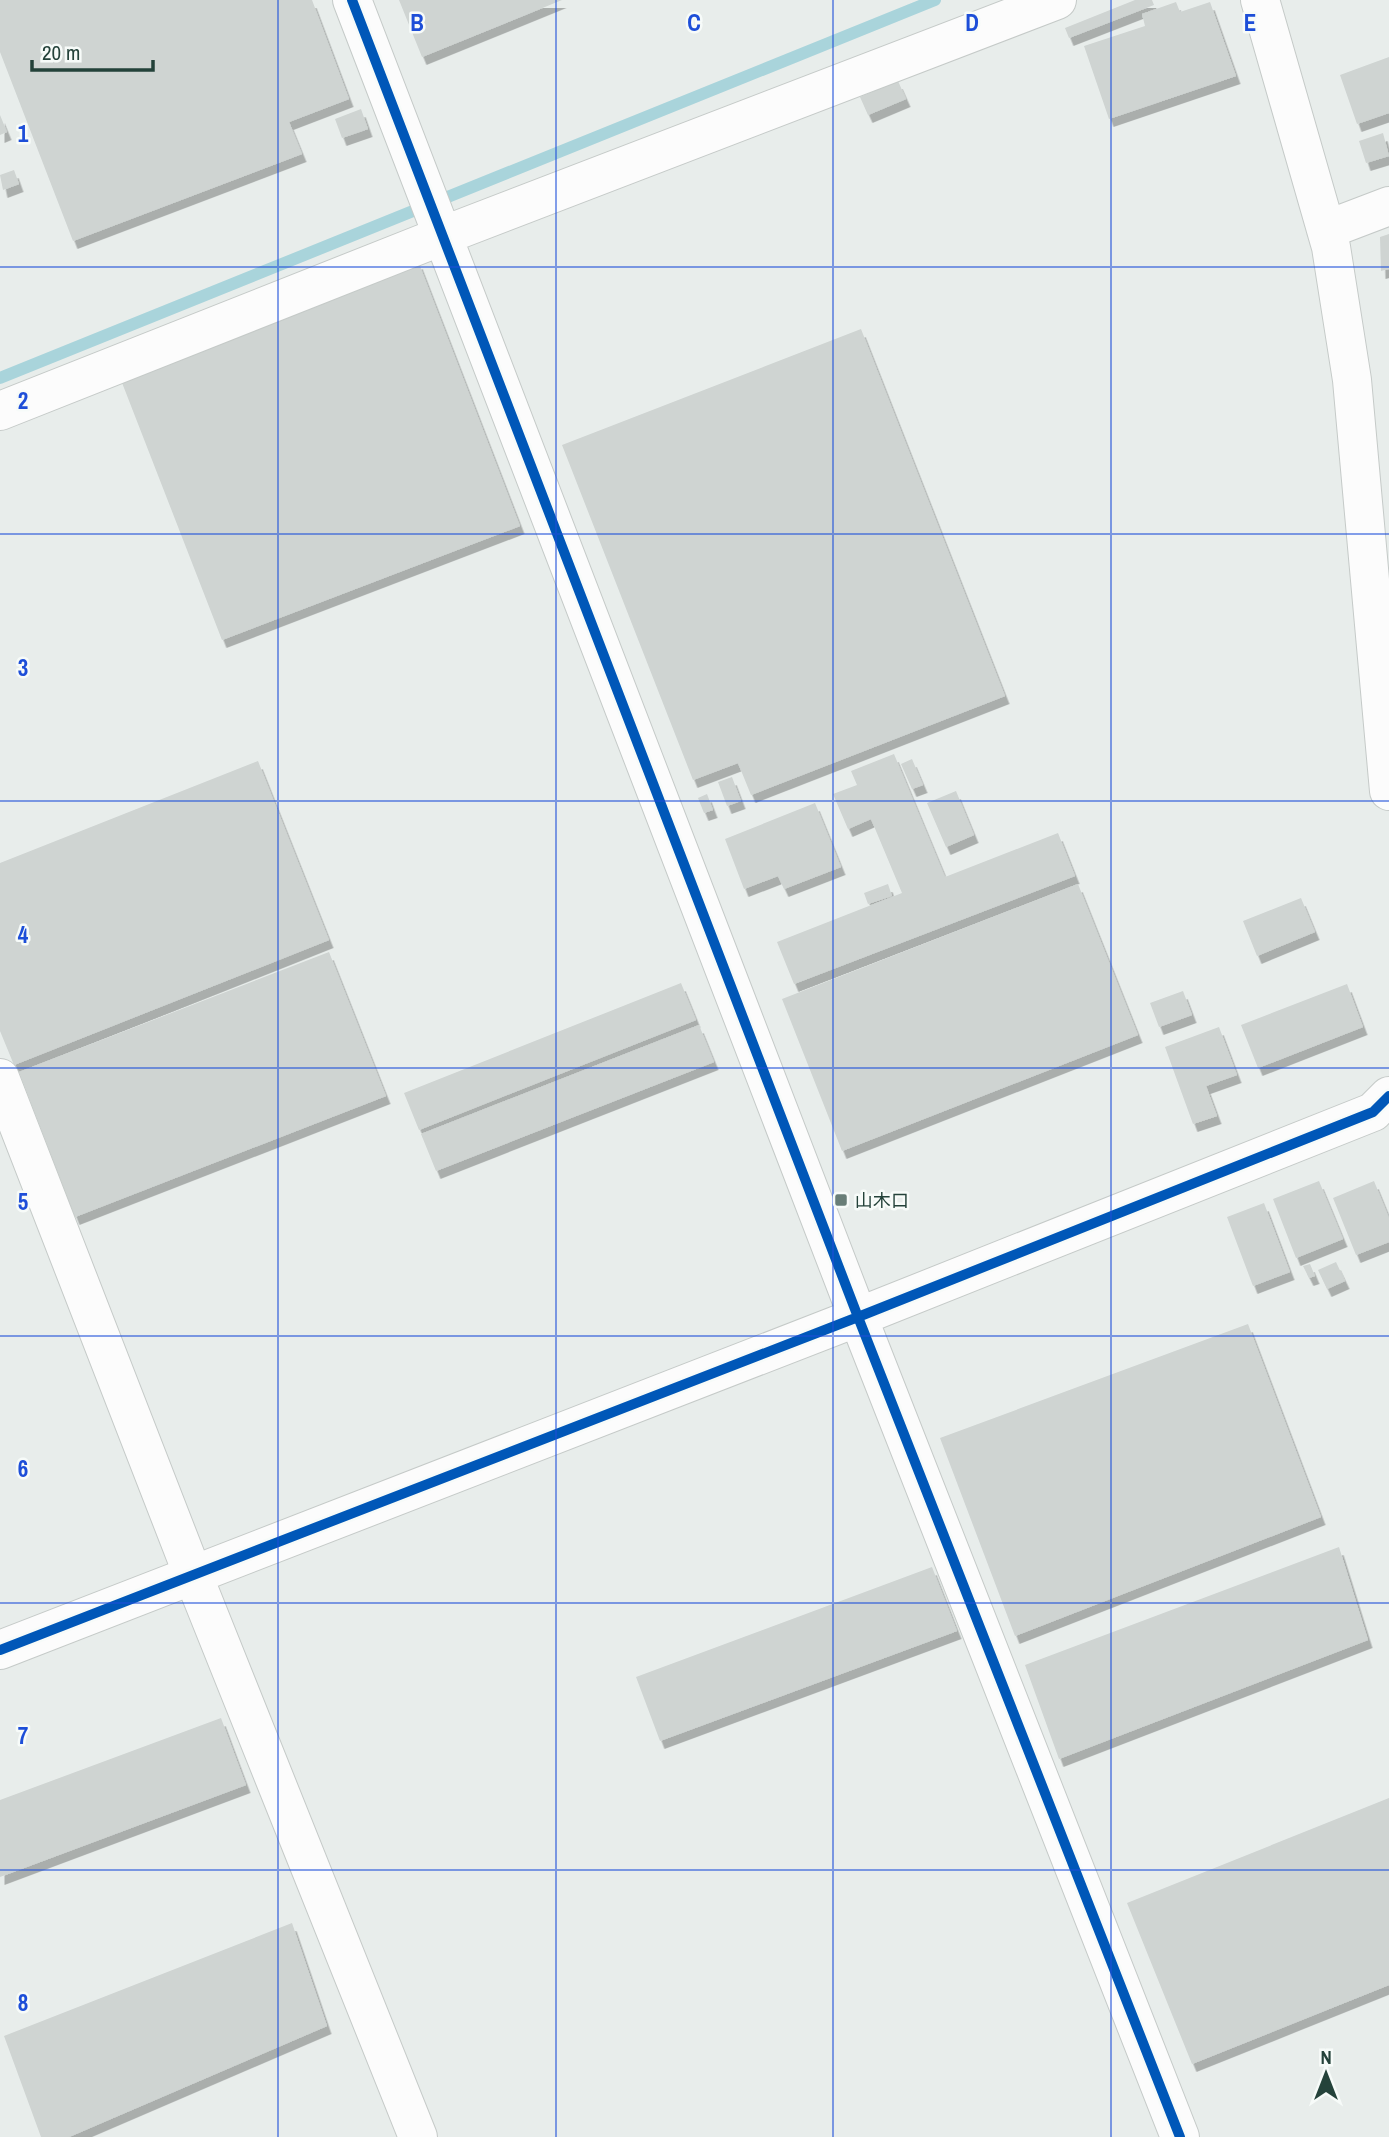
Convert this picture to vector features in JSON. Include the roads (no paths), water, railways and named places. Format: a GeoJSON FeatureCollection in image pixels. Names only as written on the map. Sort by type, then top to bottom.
{"type":"FeatureCollection","features":[{"type":"Feature","properties":{"kind":"street"},"geometry":{"type":"LineString","coordinates":[[352,0],[858,1317],[1180,2137]]}},
{"type":"Feature","properties":{"kind":"street"},"geometry":{"type":"LineString","coordinates":[[0,411],[442,236],[1056,0]]}},
{"type":"Feature","properties":{"kind":"street"},"geometry":{"type":"LineString","coordinates":[[1260,0],[1326,230],[1377,525],[1389,791]]}},
{"type":"Feature","properties":{"kind":"street"},"geometry":{"type":"LineString","coordinates":[[1326,230],[1389,206]]}},
{"type":"Feature","properties":{"kind":"street"},"geometry":{"type":"LineString","coordinates":[[0,1078],[193,1575],[418,2137]]}},
{"type":"Feature","properties":{"kind":"street"},"geometry":{"type":"LineString","coordinates":[[0,1650],[858,1317],[1373,1112],[1389,1096]]}},
{"type":"Feature","properties":{"kind":"waterway"},"geometry":{"type":"LineString","coordinates":[[0,378],[935,0]]}},
{"type":"Feature","properties":{"kind":"place","name":"山木口"},"geometry":{"type":"Point","coordinates":[841,1200]}}]}
